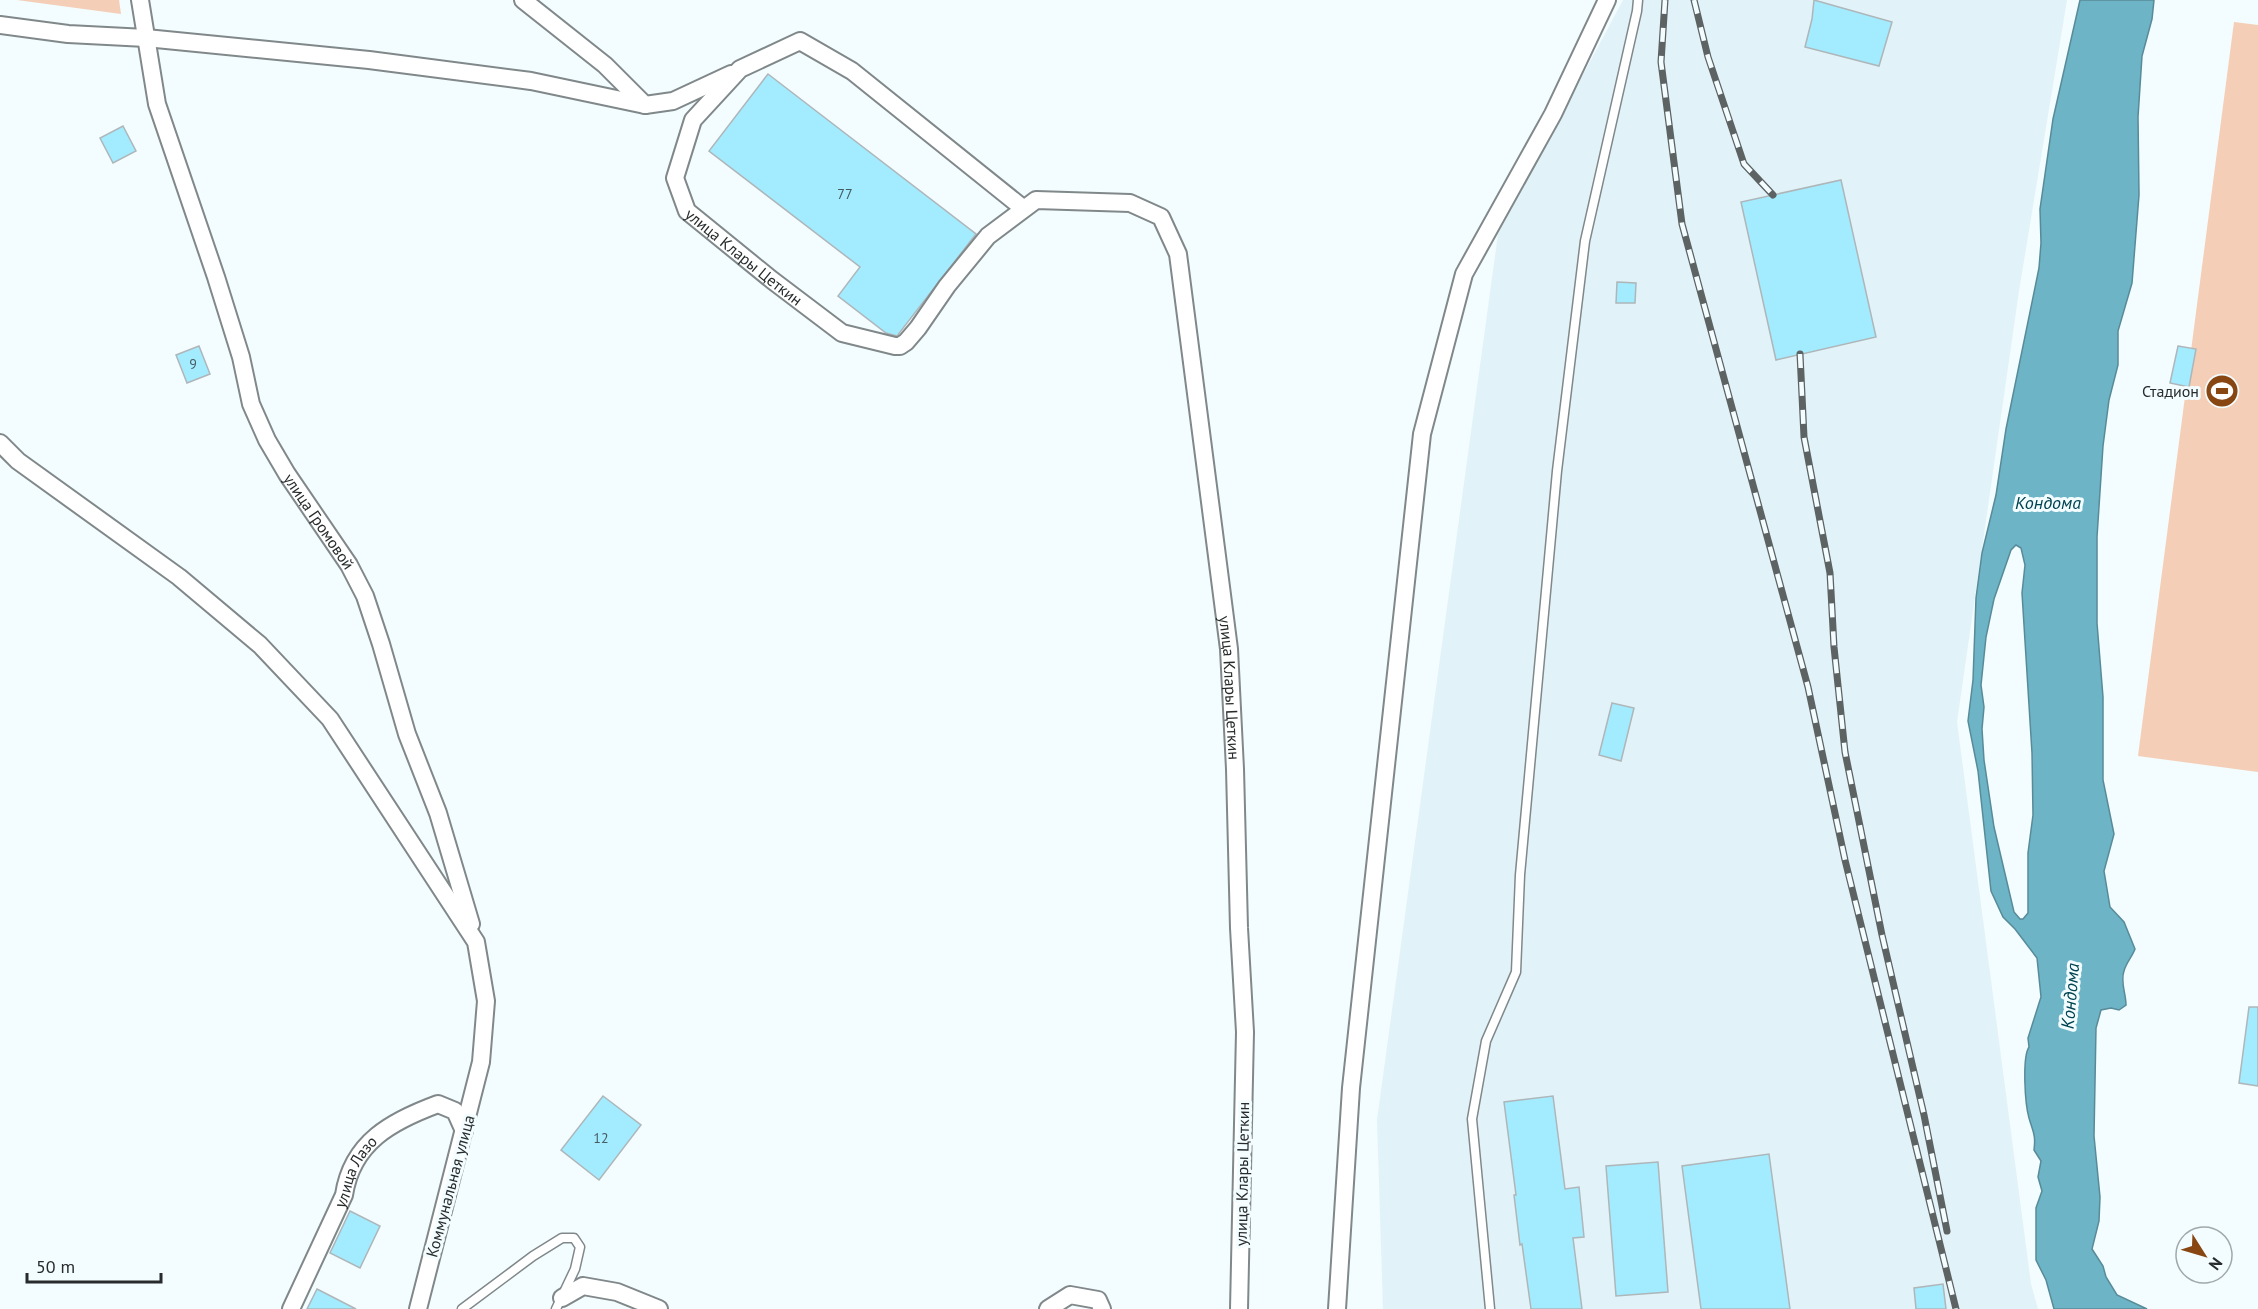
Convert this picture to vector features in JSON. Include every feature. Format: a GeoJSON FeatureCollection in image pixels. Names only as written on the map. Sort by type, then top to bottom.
{"type":"FeatureCollection","features":[{"type":"Feature","properties":{"kind":"street","name":"улица Громовой"},"geometry":{"type":"LineString","coordinates":[[140,0],[157,104],[216,277],[241,357],[255,413],[267,440],[287,474],[349,565],[365,596],[407,734],[438,813],[476,942],[486,1001],[481,1062]]}},
{"type":"Feature","properties":{"kind":"street"},"geometry":{"type":"LineString","coordinates":[[523,0],[605,65],[645,105]]}},
{"type":"Feature","properties":{"kind":"street"},"geometry":{"type":"LineString","coordinates":[[1337,1309],[1351,1088],[1422,434],[1464,274],[1553,114],[1607,0]]}},
{"type":"Feature","properties":{"kind":"street"},"geometry":{"type":"LineString","coordinates":[[0,25],[68,34],[146,38],[369,60],[531,81],[645,105],[673,101],[740,69]]}},
{"type":"Feature","properties":{"kind":"street","name":"улица Клары Цеткин"},"geometry":{"type":"LineString","coordinates":[[1024,209],[852,71],[800,41],[740,69],[693,120],[675,178],[687,211],[772,280],[842,333],[895,346],[906,342],[947,286],[988,236],[1024,209],[1036,200],[1130,203],[1161,218],[1178,254],[1229,649],[1245,1032],[1239,1309]]}},
{"type":"Feature","properties":{"kind":"street"},"geometry":{"type":"LineString","coordinates":[[0,443],[18,461],[179,577],[260,645],[330,719],[476,942]]}},
{"type":"Feature","properties":{"kind":"street","name":"Коммунальная улица"},"geometry":{"type":"LineString","coordinates":[[418,1309],[481,1062]]}},
{"type":"Feature","properties":{"kind":"street","name":"улица Лазо"},"geometry":{"type":"LineString","coordinates":[[291,1309],[344,1195],[347,1177],[364,1146],[380,1133],[438,1104],[454,1111],[464,1131]]}},
{"type":"Feature","properties":{"kind":"street"},"geometry":{"type":"LineString","coordinates":[[559,1303],[583,1286],[617,1292],[659,1309]]}},
{"type":"Feature","properties":{"kind":"street"},"geometry":{"type":"LineString","coordinates":[[1048,1309],[1070,1295],[1098,1300],[1102,1309]]}},
{"type":"Feature","properties":{"kind":"lane"},"geometry":{"type":"LineString","coordinates":[[1490,1309],[1472,1119],[1486,1041],[1516,972],[1520,875],[1556,483],[1585,241],[1638,0]]}},
{"type":"Feature","properties":{"kind":"lane"},"geometry":{"type":"LineString","coordinates":[[462,1309],[533,1256],[562,1238],[574,1238],[580,1247],[575,1269],[559,1303]]}},
{"type":"Feature","properties":{"kind":"shaded area"},"geometry":{"type":"Polygon","coordinates":[[[17,0],[119,0],[121,14],[17,0]]]}},
{"type":"Feature","properties":{"kind":"shaded area"},"geometry":{"type":"Polygon","coordinates":[[[1623,0],[2067,0],[2019,291],[1957,722],[2031,1284],[2038,1309],[1383,1309],[1377,1120],[1498,234],[1623,0]]]}},
{"type":"Feature","properties":{"kind":"shaded area","name":"Стадион"},"geometry":{"type":"Polygon","coordinates":[[[2234,22],[2258,25],[2258,772],[2138,756],[2234,22]]]}},
{"type":"Feature","properties":{"kind":"water","name":"Кондома"},"geometry":{"type":"Polygon","coordinates":[[[2080,0],[2154,0],[2152,19],[2142,56],[2138,117],[2139,195],[2132,283],[2118,331],[2118,365],[2109,400],[2103,446],[2097,537],[2097,623],[2103,697],[2103,780],[2114,834],[2104,871],[2110,907],[2124,922],[2135,949],[2123,975],[2126,1005],[2119,1010],[2111,1008],[2101,1010],[2096,1028],[2094,1136],[2100,1197],[2099,1221],[2092,1249],[2117,1295],[2147,1309],[2054,1309],[2046,1280],[2036,1260],[2036,1208],[2042,1191],[2038,1177],[2041,1161],[2034,1150],[2034,1137],[2026,1103],[2025,1061],[2029,1047],[2028,1038],[2041,997],[2037,958],[2003,917],[1991,891],[1978,771],[1968,721],[1973,680],[1976,598],[1982,553],[1996,495],[2006,429],[2039,268],[2040,209],[2053,119],[2080,0]],[[2016,545],[2011,550],[1994,599],[1986,637],[1981,685],[1984,707],[1982,729],[1984,760],[1994,827],[2014,912],[2020,919],[2023,919],[2028,913],[2028,853],[2033,815],[2032,753],[2022,593],[2025,565],[2021,548],[2016,545]]]}},
{"type":"Feature","properties":{"kind":"building"},"geometry":{"type":"Polygon","coordinates":[[[1814,0],[1892,22],[1879,66],[1805,47],[1814,0]]]}},
{"type":"Feature","properties":{"kind":"building"},"geometry":{"type":"Polygon","coordinates":[[[768,74],[976,234],[897,336],[886,333],[838,296],[860,267],[709,151],[768,74]]]}},
{"type":"Feature","properties":{"kind":"building"},"geometry":{"type":"Polygon","coordinates":[[[123,126],[136,151],[113,163],[100,138],[123,126]]]}},
{"type":"Feature","properties":{"kind":"building"},"geometry":{"type":"Polygon","coordinates":[[[1841,180],[1876,337],[1776,360],[1741,202],[1841,180]]]}},
{"type":"Feature","properties":{"kind":"building"},"geometry":{"type":"Polygon","coordinates":[[[1617,282],[1636,283],[1635,303],[1616,303],[1617,282]]]}},
{"type":"Feature","properties":{"kind":"building"},"geometry":{"type":"Polygon","coordinates":[[[199,346],[210,374],[187,383],[176,355],[199,346]]]}},
{"type":"Feature","properties":{"kind":"building"},"geometry":{"type":"Polygon","coordinates":[[[2178,346],[2196,349],[2189,387],[2170,383],[2178,346]]]}},
{"type":"Feature","properties":{"kind":"building"},"geometry":{"type":"Polygon","coordinates":[[[1612,703],[1634,708],[1621,761],[1599,755],[1612,703]]]}},
{"type":"Feature","properties":{"kind":"building"},"geometry":{"type":"Polygon","coordinates":[[[2249,1007],[2258,1007],[2258,1086],[2239,1083],[2249,1007]]]}},
{"type":"Feature","properties":{"kind":"building"},"geometry":{"type":"Polygon","coordinates":[[[603,1096],[641,1125],[599,1180],[561,1150],[603,1096]]]}},
{"type":"Feature","properties":{"kind":"building"},"geometry":{"type":"Polygon","coordinates":[[[1553,1096],[1565,1189],[1579,1187],[1584,1237],[1573,1238],[1582,1309],[1531,1309],[1522,1244],[1520,1245],[1504,1102],[1553,1096]]]}},
{"type":"Feature","properties":{"kind":"building"},"geometry":{"type":"Polygon","coordinates":[[[1769,1154],[1790,1309],[1701,1309],[1682,1166],[1769,1154]]]}},
{"type":"Feature","properties":{"kind":"building"},"geometry":{"type":"Polygon","coordinates":[[[1658,1162],[1668,1292],[1616,1296],[1606,1166],[1658,1162]]]}},
{"type":"Feature","properties":{"kind":"building"},"geometry":{"type":"Polygon","coordinates":[[[350,1211],[380,1226],[360,1268],[330,1253],[350,1211]]]}},
{"type":"Feature","properties":{"kind":"building"},"geometry":{"type":"Polygon","coordinates":[[[1943,1284],[1946,1309],[1916,1309],[1914,1288],[1943,1284]]]}},
{"type":"Feature","properties":{"kind":"building"},"geometry":{"type":"Polygon","coordinates":[[[317,1289],[356,1309],[307,1309],[317,1289]]]}},
{"type":"Feature","properties":{"kind":"railway"},"geometry":{"type":"LineString","coordinates":[[1665,0],[1661,62],[1682,224],[1808,687],[1845,860],[1956,1309]]}},
{"type":"Feature","properties":{"kind":"railway"},"geometry":{"type":"LineString","coordinates":[[1694,0],[1708,57],[1744,164],[1773,195]]}},
{"type":"Feature","properties":{"kind":"railway"},"geometry":{"type":"LineString","coordinates":[[1800,354],[1804,437],[1830,573],[1834,647],[1845,752],[1882,935],[1924,1115],[1947,1231]]}},
{"type":"Feature","properties":{"kind":"place","name":"Стадион"},"geometry":{"type":"Point","coordinates":[2222,391]}}]}
